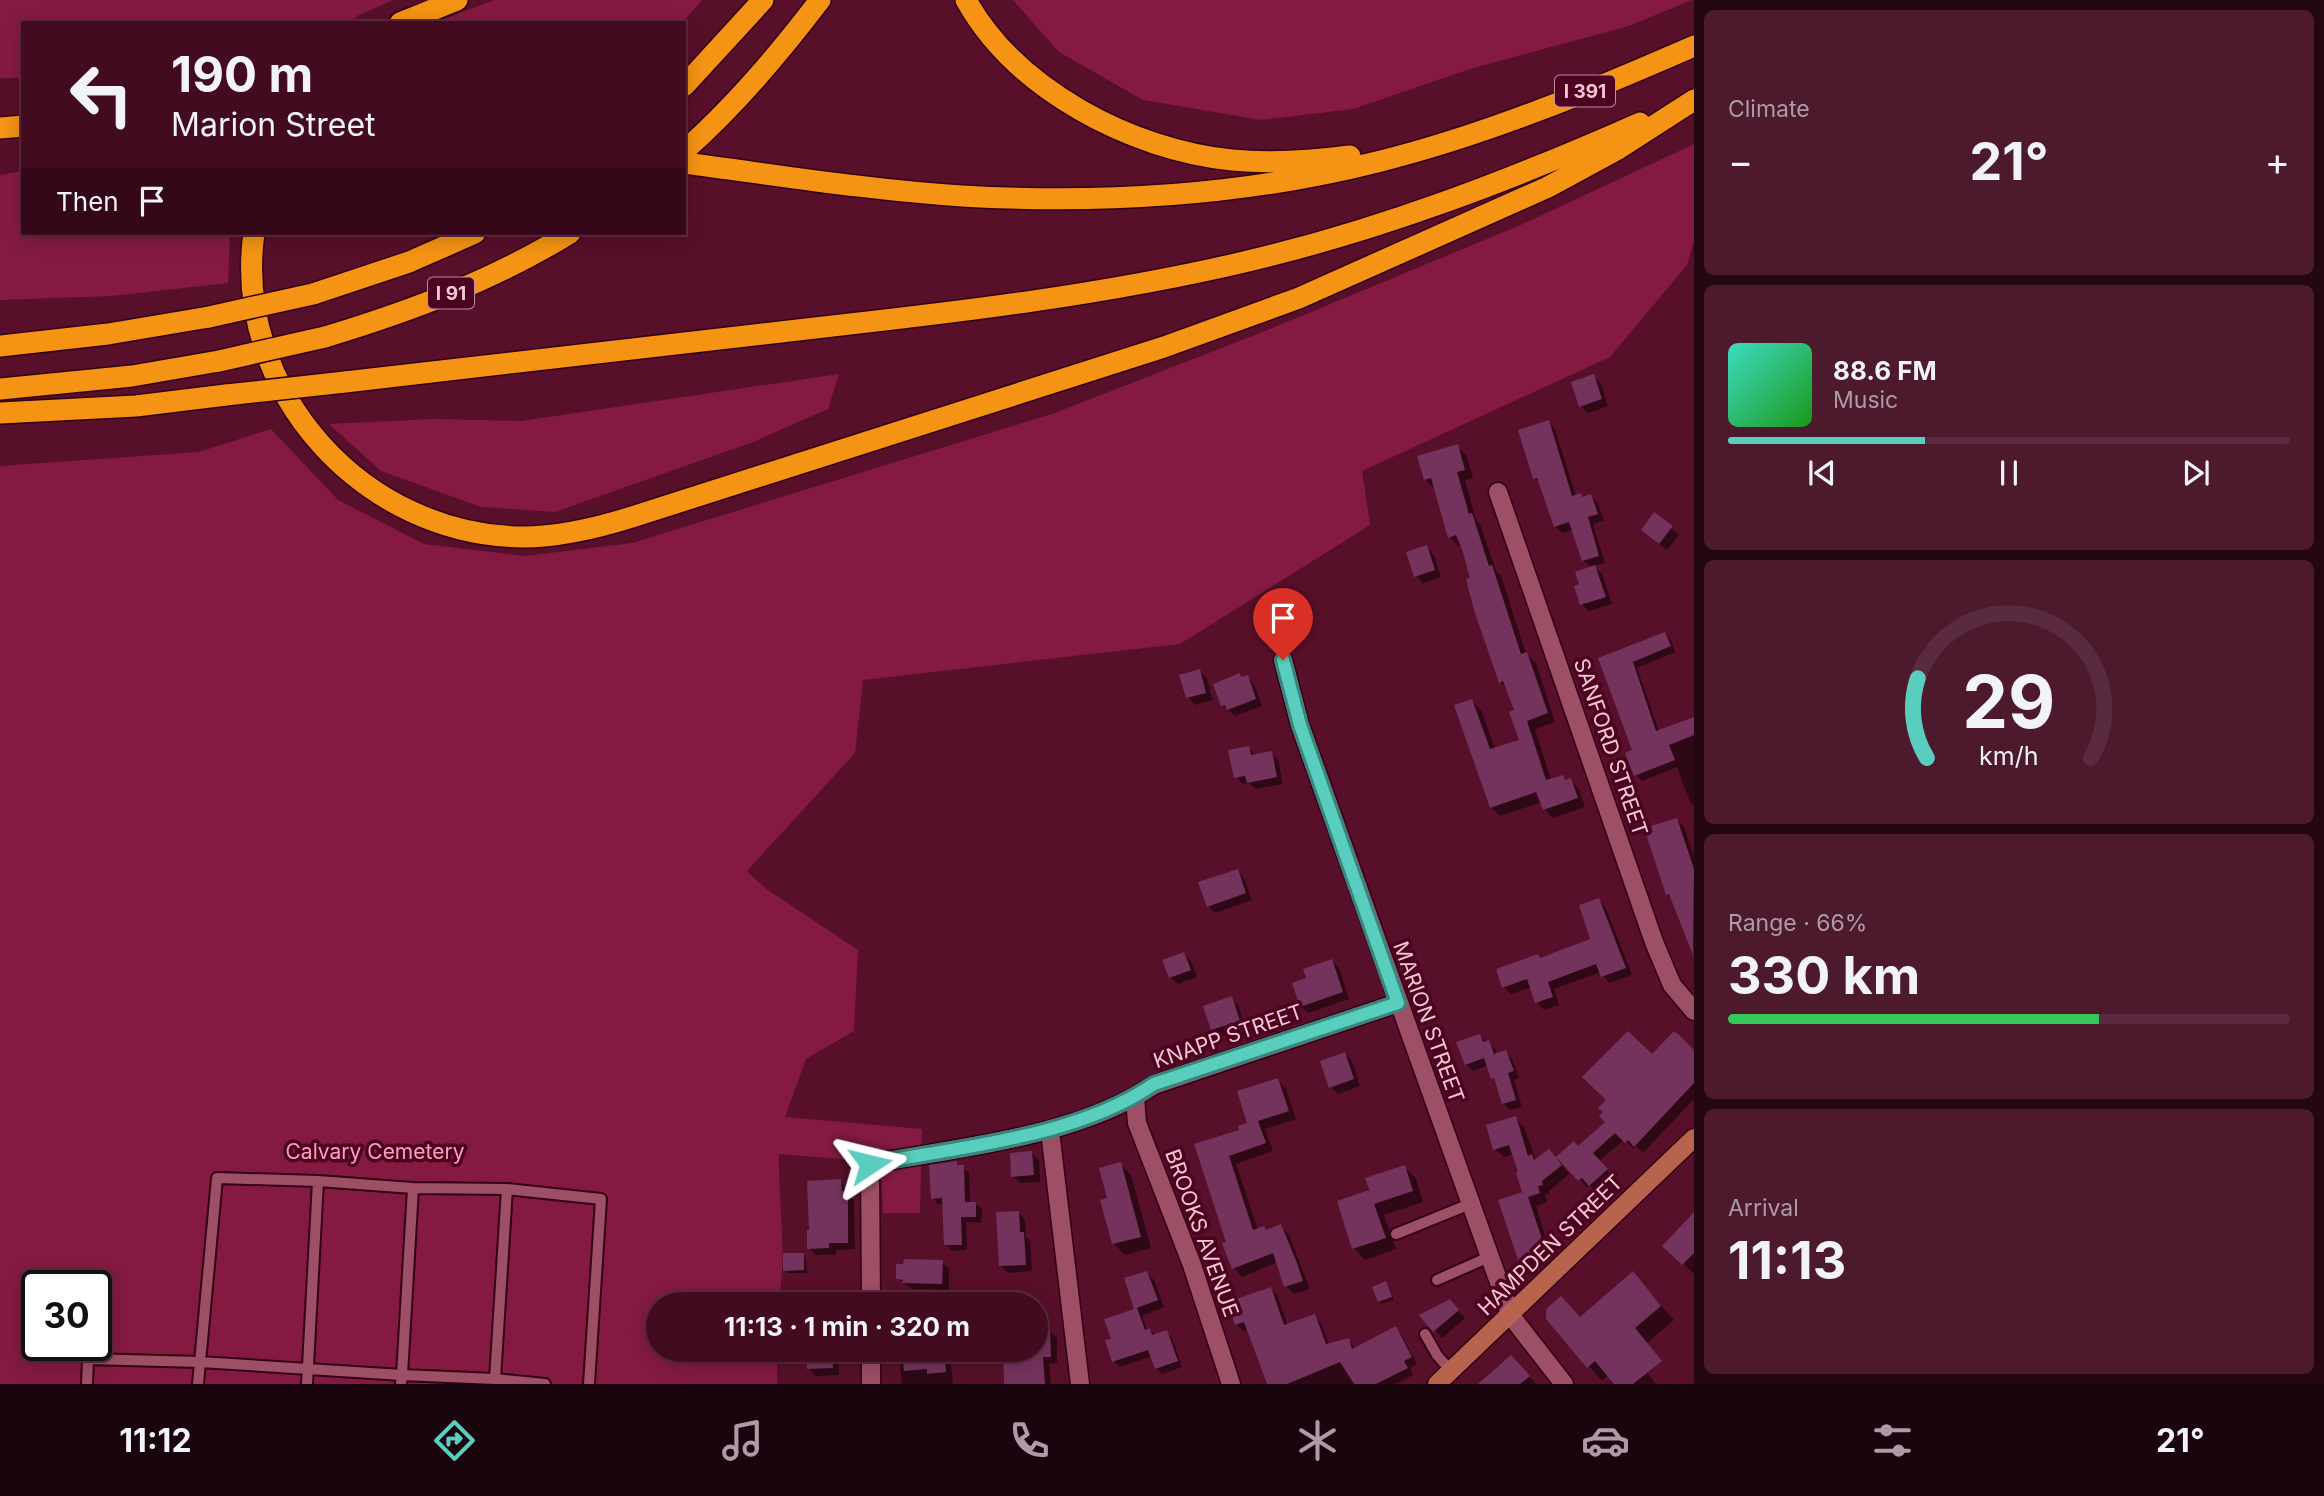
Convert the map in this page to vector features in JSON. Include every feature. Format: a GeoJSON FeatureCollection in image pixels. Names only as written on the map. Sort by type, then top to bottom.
{"type":"FeatureCollection","features":[{"type":"Feature","properties":{"kind":"highway"},"geometry":{"type":"LineString","coordinates":[[404,21],[457,0]]}},
{"type":"Feature","properties":{"kind":"highway"},"geometry":{"type":"LineString","coordinates":[[686,84],[721,49],[763,0]]}},
{"type":"Feature","properties":{"kind":"highway"},"geometry":{"type":"LineString","coordinates":[[686,149],[758,77],[820,0]]}},
{"type":"Feature","properties":{"kind":"highway"},"geometry":{"type":"LineString","coordinates":[[967,0],[987,30],[1009,54],[1058,96],[1100,120],[1143,139],[1180,151],[1234,160],[1292,161],[1373,153],[1476,133]]}},
{"type":"Feature","properties":{"kind":"highway","name":"I 391"},"geometry":{"type":"LineString","coordinates":[[1476,133],[1665,58],[1694,43]]}},
{"type":"Feature","properties":{"kind":"highway"},"geometry":{"type":"LineString","coordinates":[[254,235],[253,298],[264,350],[285,396],[328,452],[368,487],[431,519],[483,534],[542,536],[581,531],[615,522],[1234,323],[1330,284],[1548,187],[1618,149],[1694,99]]}},
{"type":"Feature","properties":{"kind":"highway"},"geometry":{"type":"LineString","coordinates":[[0,413],[136,406],[956,312],[1176,277],[1313,244],[1446,202],[1578,150],[1694,99]]}},
{"type":"Feature","properties":{"kind":"highway"},"geometry":{"type":"LineString","coordinates":[[0,128],[21,125]]}},
{"type":"Feature","properties":{"kind":"highway"},"geometry":{"type":"LineString","coordinates":[[686,163],[863,187],[996,198],[1066,200],[1171,195],[1239,188],[1342,170],[1476,133]]}},
{"type":"Feature","properties":{"kind":"highway","name":"I 91"},"geometry":{"type":"LineString","coordinates":[[0,345],[108,334],[209,317],[313,294],[409,262],[470,235]]}},
{"type":"Feature","properties":{"kind":"highway","name":"I 91"},"geometry":{"type":"LineString","coordinates":[[0,389],[132,376],[219,361],[325,337],[406,311],[461,289],[504,270],[566,235]]}},
{"type":"Feature","properties":{"kind":"main road","name":"HAMPDEN STREET"},"geometry":{"type":"LineString","coordinates":[[1437,1384],[1694,1138]]}},
{"type":"Feature","properties":{"kind":"street","name":"SANFORD STREET"},"geometry":{"type":"LineString","coordinates":[[1498,492],[1654,942],[1672,985],[1694,1012]]}},
{"type":"Feature","properties":{"kind":"street","name":"MARION STREET"},"geometry":{"type":"LineString","coordinates":[[1283,660],[1300,725],[1511,1316],[1564,1384]]}},
{"type":"Feature","properties":{"kind":"street","name":"KNAPP STREET"},"geometry":{"type":"LineString","coordinates":[[871,1292],[870,1164],[1050,1131],[1135,1097],[1154,1084],[1398,1003]]}},
{"type":"Feature","properties":{"kind":"street","name":"BROOKS AVENUE"},"geometry":{"type":"LineString","coordinates":[[1135,1097],[1138,1123],[1192,1265],[1231,1384]]}},
{"type":"Feature","properties":{"kind":"street"},"geometry":{"type":"LineString","coordinates":[[1050,1131],[1080,1384]]}},
{"type":"Feature","properties":{"kind":"street"},"geometry":{"type":"LineString","coordinates":[[871,1362],[871,1384]]}},
{"type":"Feature","properties":{"kind":"lane"},"geometry":{"type":"LineString","coordinates":[[198,1384],[217,1178],[318,1181],[413,1188],[507,1189],[601,1199],[589,1384]]}},
{"type":"Feature","properties":{"kind":"lane"},"geometry":{"type":"LineString","coordinates":[[307,1384],[318,1181]]}},
{"type":"Feature","properties":{"kind":"lane"},"geometry":{"type":"LineString","coordinates":[[402,1379],[413,1188]]}},
{"type":"Feature","properties":{"kind":"lane"},"geometry":{"type":"LineString","coordinates":[[495,1379],[507,1189]]}},
{"type":"Feature","properties":{"kind":"lane"},"geometry":{"type":"LineString","coordinates":[[1396,1234],[1470,1204]]}},
{"type":"Feature","properties":{"kind":"lane"},"geometry":{"type":"LineString","coordinates":[[1437,1280],[1489,1257]]}},
{"type":"Feature","properties":{"kind":"lane"},"geometry":{"type":"LineString","coordinates":[[1425,1334],[1437,1355],[1451,1371]]}},
{"type":"Feature","properties":{"kind":"lane"},"geometry":{"type":"LineString","coordinates":[[87,1384],[88,1359],[200,1362],[402,1379],[495,1379],[545,1384]]}},
{"type":"Feature","properties":{"kind":"green space"},"geometry":{"type":"Polygon","coordinates":[[[0,0],[393,0],[359,15],[352,21],[21,21],[21,78],[0,78],[0,0]]]}},
{"type":"Feature","properties":{"kind":"green space"},"geometry":{"type":"Polygon","coordinates":[[[494,0],[702,0],[684,21],[439,21],[494,0]]]}},
{"type":"Feature","properties":{"kind":"green space"},"geometry":{"type":"Polygon","coordinates":[[[1013,0],[1692,0],[1629,26],[1473,68],[1353,109],[1261,120],[1143,100],[1059,52],[1013,0]]]}},
{"type":"Feature","properties":{"kind":"green space","name":"Calvary Cemetery"},"geometry":{"type":"Polygon","coordinates":[[[1694,144],[1694,240],[1687,265],[1610,357],[1362,471],[1370,525],[1180,644],[863,680],[855,753],[747,871],[765,888],[858,950],[854,1031],[806,1059],[785,1117],[922,1129],[920,1213],[883,1213],[880,1153],[854,1160],[779,1154],[782,1247],[780,1292],[646,1292],[646,1362],[777,1362],[777,1384],[0,1384],[0,466],[199,452],[271,429],[338,500],[424,544],[525,556],[632,543],[1052,414],[1265,331],[1523,224],[1694,144]]]}},
{"type":"Feature","properties":{"kind":"green space"},"geometry":{"type":"Polygon","coordinates":[[[21,171],[21,235],[230,235],[228,283],[112,296],[0,300],[0,175],[21,171]]]}},
{"type":"Feature","properties":{"kind":"green space"},"geometry":{"type":"Polygon","coordinates":[[[839,374],[828,409],[753,442],[555,512],[481,507],[381,471],[329,424],[434,419],[522,421],[839,374]]]}},
{"type":"Feature","properties":{"kind":"building"},"geometry":{"type":"Polygon","coordinates":[[[1594,374],[1602,399],[1579,407],[1571,382],[1594,374]]]}},
{"type":"Feature","properties":{"kind":"building"},"geometry":{"type":"Polygon","coordinates":[[[1549,420],[1572,496],[1591,494],[1598,514],[1588,517],[1599,556],[1582,561],[1569,522],[1554,527],[1537,478],[1533,479],[1518,430],[1549,420]]]}},
{"type":"Feature","properties":{"kind":"building"},"geometry":{"type":"Polygon","coordinates":[[[1458,444],[1465,470],[1457,472],[1469,514],[1472,513],[1489,566],[1492,565],[1521,654],[1527,652],[1548,713],[1527,721],[1546,780],[1563,775],[1565,780],[1571,778],[1578,798],[1543,810],[1536,792],[1490,808],[1454,705],[1472,699],[1490,749],[1519,740],[1509,712],[1514,710],[1503,681],[1499,683],[1474,610],[1466,579],[1470,578],[1462,549],[1456,535],[1448,538],[1431,478],[1424,480],[1417,456],[1458,444]]]}},
{"type":"Feature","properties":{"kind":"building"},"geometry":{"type":"Polygon","coordinates":[[[1654,512],[1673,526],[1659,544],[1641,530],[1654,512]]]}},
{"type":"Feature","properties":{"kind":"building"},"geometry":{"type":"Polygon","coordinates":[[[1427,545],[1435,570],[1414,577],[1406,552],[1427,545]]]}},
{"type":"Feature","properties":{"kind":"building"},"geometry":{"type":"Polygon","coordinates":[[[1595,565],[1606,597],[1580,605],[1574,586],[1579,584],[1575,572],[1595,565]]]}},
{"type":"Feature","properties":{"kind":"building"},"geometry":{"type":"Polygon","coordinates":[[[1665,632],[1671,646],[1633,662],[1656,731],[1694,717],[1694,735],[1669,745],[1675,760],[1634,776],[1625,753],[1632,750],[1598,658],[1665,632]]]}},
{"type":"Feature","properties":{"kind":"building"},"geometry":{"type":"Polygon","coordinates":[[[1200,669],[1206,693],[1186,698],[1179,675],[1200,669]]]}},
{"type":"Feature","properties":{"kind":"building"},"geometry":{"type":"Polygon","coordinates":[[[1240,673],[1241,677],[1248,675],[1256,699],[1227,710],[1225,705],[1221,706],[1213,684],[1240,673]]]}},
{"type":"Feature","properties":{"kind":"building"},"geometry":{"type":"Polygon","coordinates":[[[1249,746],[1251,755],[1272,751],[1277,777],[1247,783],[1245,776],[1234,778],[1228,750],[1249,746]]]}},
{"type":"Feature","properties":{"kind":"building"},"geometry":{"type":"Polygon","coordinates":[[[1677,818],[1694,869],[1693,955],[1669,894],[1666,895],[1646,834],[1653,832],[1651,826],[1677,818]]]}},
{"type":"Feature","properties":{"kind":"building"},"geometry":{"type":"Polygon","coordinates":[[[1238,869],[1246,893],[1207,907],[1198,882],[1238,869]]]}},
{"type":"Feature","properties":{"kind":"building"},"geometry":{"type":"Polygon","coordinates":[[[1599,898],[1626,968],[1601,977],[1596,964],[1548,982],[1553,997],[1535,1003],[1527,979],[1502,988],[1496,969],[1538,954],[1540,958],[1590,939],[1579,905],[1599,898]]]}},
{"type":"Feature","properties":{"kind":"building"},"geometry":{"type":"Polygon","coordinates":[[[1184,952],[1191,970],[1169,978],[1162,960],[1184,952]]]}},
{"type":"Feature","properties":{"kind":"building"},"geometry":{"type":"Polygon","coordinates":[[[1332,959],[1343,992],[1300,1007],[1292,983],[1306,978],[1303,969],[1332,959]]]}},
{"type":"Feature","properties":{"kind":"building"},"geometry":{"type":"Polygon","coordinates":[[[1232,996],[1240,1021],[1211,1030],[1203,1006],[1232,996]]]}},
{"type":"Feature","properties":{"kind":"building"},"geometry":{"type":"Polygon","coordinates":[[[1628,1031],[1652,1054],[1673,1032],[1677,1033],[1694,1050],[1694,1083],[1634,1147],[1628,1140],[1625,1143],[1615,1133],[1593,1153],[1608,1169],[1589,1186],[1582,1178],[1578,1181],[1556,1157],[1574,1141],[1578,1146],[1605,1122],[1599,1116],[1603,1112],[1598,1108],[1606,1100],[1582,1077],[1628,1031]]]}},
{"type":"Feature","properties":{"kind":"building"},"geometry":{"type":"Polygon","coordinates":[[[1480,1034],[1483,1042],[1489,1040],[1494,1054],[1506,1050],[1514,1071],[1508,1073],[1516,1100],[1502,1104],[1484,1058],[1465,1065],[1456,1042],[1480,1034]]]}},
{"type":"Feature","properties":{"kind":"building"},"geometry":{"type":"Polygon","coordinates":[[[1345,1052],[1354,1079],[1329,1088],[1320,1061],[1345,1052]]]}},
{"type":"Feature","properties":{"kind":"building"},"geometry":{"type":"Polygon","coordinates":[[[1278,1078],[1289,1111],[1258,1121],[1266,1143],[1229,1156],[1253,1230],[1264,1226],[1266,1230],[1281,1224],[1303,1281],[1284,1287],[1273,1253],[1232,1269],[1222,1243],[1226,1242],[1194,1144],[1239,1130],[1238,1126],[1247,1123],[1237,1091],[1278,1078]]]}},
{"type":"Feature","properties":{"kind":"building"},"geometry":{"type":"Polygon","coordinates":[[[1516,1116],[1528,1156],[1532,1154],[1534,1160],[1549,1149],[1562,1165],[1542,1181],[1543,1185],[1538,1186],[1540,1193],[1528,1197],[1544,1245],[1521,1269],[1498,1200],[1526,1191],[1522,1192],[1509,1145],[1493,1150],[1486,1125],[1516,1116]]]}},
{"type":"Feature","properties":{"kind":"building"},"geometry":{"type":"Polygon","coordinates":[[[1032,1151],[1034,1175],[1011,1177],[1010,1153],[1032,1151]]]}},
{"type":"Feature","properties":{"kind":"building"},"geometry":{"type":"Polygon","coordinates":[[[957,1161],[957,1165],[964,1165],[965,1202],[976,1202],[976,1217],[961,1217],[962,1245],[944,1245],[942,1198],[931,1199],[929,1165],[957,1161]]]}},
{"type":"Feature","properties":{"kind":"building"},"geometry":{"type":"Polygon","coordinates":[[[1121,1162],[1141,1237],[1112,1244],[1100,1200],[1107,1198],[1099,1168],[1121,1162]]]}},
{"type":"Feature","properties":{"kind":"building"},"geometry":{"type":"Polygon","coordinates":[[[1405,1165],[1413,1191],[1374,1204],[1386,1238],[1352,1249],[1337,1201],[1369,1190],[1372,1197],[1365,1178],[1405,1165]]]}},
{"type":"Feature","properties":{"kind":"building"},"geometry":{"type":"Polygon","coordinates":[[[841,1179],[842,1191],[848,1191],[848,1243],[829,1243],[829,1248],[807,1249],[807,1181],[841,1179]]]}},
{"type":"Feature","properties":{"kind":"building"},"geometry":{"type":"Polygon","coordinates":[[[1019,1211],[1020,1232],[1024,1232],[1026,1265],[999,1266],[996,1212],[1019,1211]]]}},
{"type":"Feature","properties":{"kind":"building"},"geometry":{"type":"Polygon","coordinates":[[[1694,1212],[1694,1253],[1682,1265],[1662,1246],[1694,1212]]]}},
{"type":"Feature","properties":{"kind":"building"},"geometry":{"type":"Polygon","coordinates":[[[783,1253],[804,1253],[804,1270],[783,1271],[783,1253]]]}},
{"type":"Feature","properties":{"kind":"building"},"geometry":{"type":"Polygon","coordinates":[[[904,1259],[943,1260],[942,1284],[902,1283],[903,1280],[896,1279],[896,1264],[903,1264],[904,1259]]]}},
{"type":"Feature","properties":{"kind":"building"},"geometry":{"type":"Polygon","coordinates":[[[1147,1271],[1158,1300],[1134,1309],[1124,1278],[1147,1271]]]}},
{"type":"Feature","properties":{"kind":"building"},"geometry":{"type":"Polygon","coordinates":[[[1633,1271],[1661,1306],[1635,1328],[1662,1361],[1633,1384],[1614,1384],[1595,1361],[1587,1368],[1546,1319],[1546,1313],[1547,1308],[1561,1296],[1580,1317],[1633,1271]]]}},
{"type":"Feature","properties":{"kind":"building"},"geometry":{"type":"Polygon","coordinates":[[[1386,1281],[1392,1297],[1378,1302],[1372,1287],[1386,1281]]]}},
{"type":"Feature","properties":{"kind":"building"},"geometry":{"type":"Polygon","coordinates":[[[1271,1287],[1284,1325],[1315,1314],[1326,1344],[1349,1338],[1352,1349],[1396,1326],[1412,1357],[1404,1361],[1408,1368],[1376,1384],[1354,1384],[1340,1362],[1287,1384],[1267,1384],[1244,1322],[1235,1325],[1230,1311],[1236,1309],[1233,1300],[1271,1287]]]}},
{"type":"Feature","properties":{"kind":"building"},"geometry":{"type":"Polygon","coordinates":[[[1450,1299],[1459,1310],[1433,1332],[1419,1315],[1450,1299]]]}},
{"type":"Feature","properties":{"kind":"building"},"geometry":{"type":"Polygon","coordinates":[[[1137,1308],[1145,1330],[1150,1328],[1152,1335],[1167,1330],[1178,1361],[1155,1369],[1148,1350],[1112,1362],[1105,1340],[1111,1339],[1104,1319],[1137,1308]]]}},
{"type":"Feature","properties":{"kind":"building"},"geometry":{"type":"Polygon","coordinates":[[[1050,1329],[1051,1357],[1048,1357],[1050,1329]]]}},
{"type":"Feature","properties":{"kind":"building"},"geometry":{"type":"Polygon","coordinates":[[[1511,1355],[1530,1376],[1520,1384],[1478,1384],[1511,1355]]]}},
{"type":"Feature","properties":{"kind":"building"},"geometry":{"type":"Polygon","coordinates":[[[807,1362],[833,1362],[833,1368],[807,1369],[807,1362]]]}},
{"type":"Feature","properties":{"kind":"building"},"geometry":{"type":"Polygon","coordinates":[[[903,1362],[945,1362],[946,1372],[927,1374],[927,1369],[904,1371],[903,1362]]]}},
{"type":"Feature","properties":{"kind":"building"},"geometry":{"type":"Polygon","coordinates":[[[1003,1362],[1043,1362],[1045,1384],[1004,1384],[1003,1362]]]}},
{"type":"Feature","properties":{"kind":"route"},"geometry":{"type":"LineString","coordinates":[[870,1164],[1050,1131],[1135,1097],[1154,1084],[1398,1003],[1300,725],[1283,660]]}}]}
